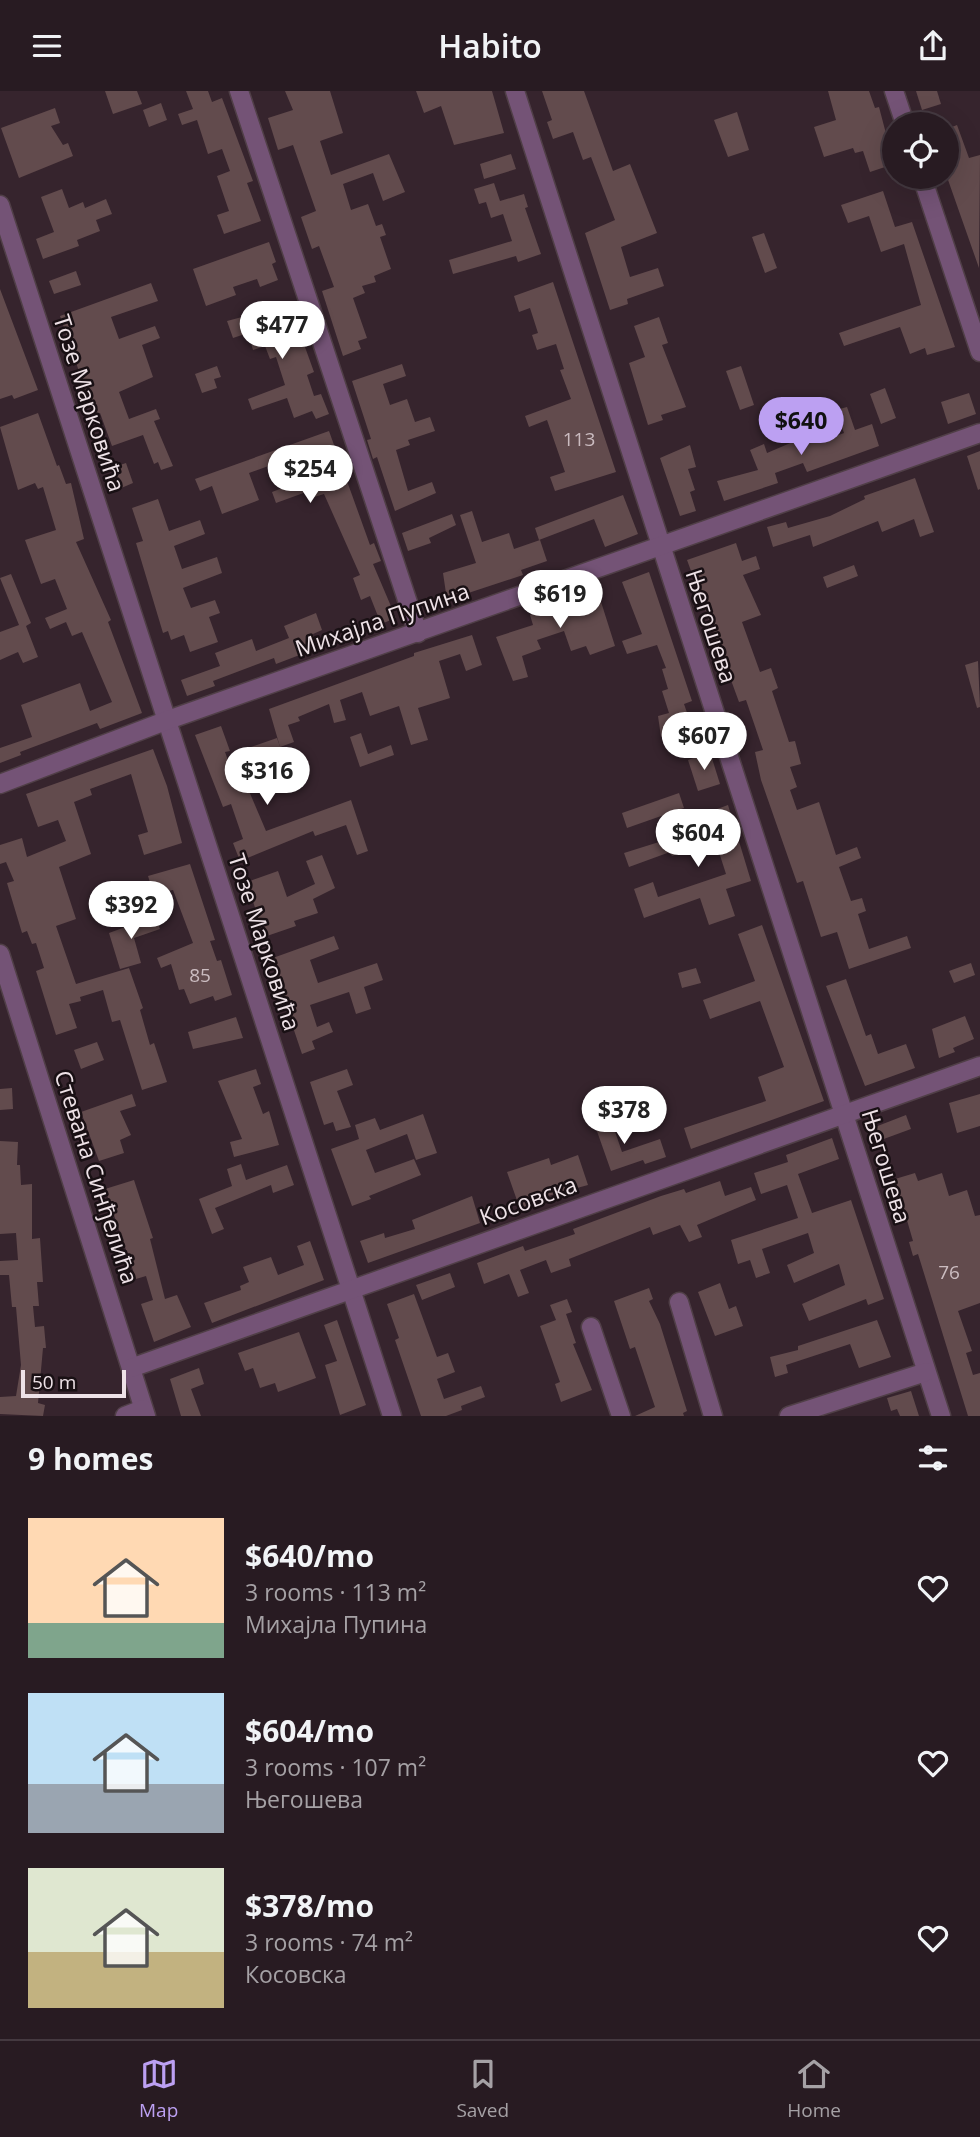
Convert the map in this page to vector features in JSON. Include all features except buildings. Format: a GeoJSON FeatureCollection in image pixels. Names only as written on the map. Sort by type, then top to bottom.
{"type":"FeatureCollection","features":[{"type":"Feature","properties":{"kind":"street"},"geometry":{"type":"LineString","coordinates":[[239,91],[418,633]]}},
{"type":"Feature","properties":{"kind":"street","name":"Његошева"},"geometry":{"type":"LineString","coordinates":[[515,91],[941,1416]]}},
{"type":"Feature","properties":{"kind":"street"},"geometry":{"type":"LineString","coordinates":[[894,91],[901,112]]}},
{"type":"Feature","properties":{"kind":"street"},"geometry":{"type":"LineString","coordinates":[[926,189],[980,352]]}},
{"type":"Feature","properties":{"kind":"street","name":"Тозе Марковића"},"geometry":{"type":"LineString","coordinates":[[0,205],[392,1416]]}},
{"type":"Feature","properties":{"kind":"street","name":"Михајла Пупина"},"geometry":{"type":"LineString","coordinates":[[0,784],[167,720],[980,433]]}},
{"type":"Feature","properties":{"kind":"street","name":"Стевана Синђелића"},"geometry":{"type":"LineString","coordinates":[[0,954],[144,1412]]}},
{"type":"Feature","properties":{"kind":"street","name":"Косовска"},"geometry":{"type":"LineString","coordinates":[[131,1368],[980,1066]]}},
{"type":"Feature","properties":{"kind":"street"},"geometry":{"type":"LineString","coordinates":[[679,1302],[713,1416]]}},
{"type":"Feature","properties":{"kind":"street"},"geometry":{"type":"LineString","coordinates":[[591,1327],[621,1416]]}},
{"type":"Feature","properties":{"kind":"street"},"geometry":{"type":"LineString","coordinates":[[789,1416],[926,1372]]}},
{"type":"Feature","properties":{"kind":"street"},"geometry":{"type":"LineString","coordinates":[[125,1416],[144,1412]]}}]}
